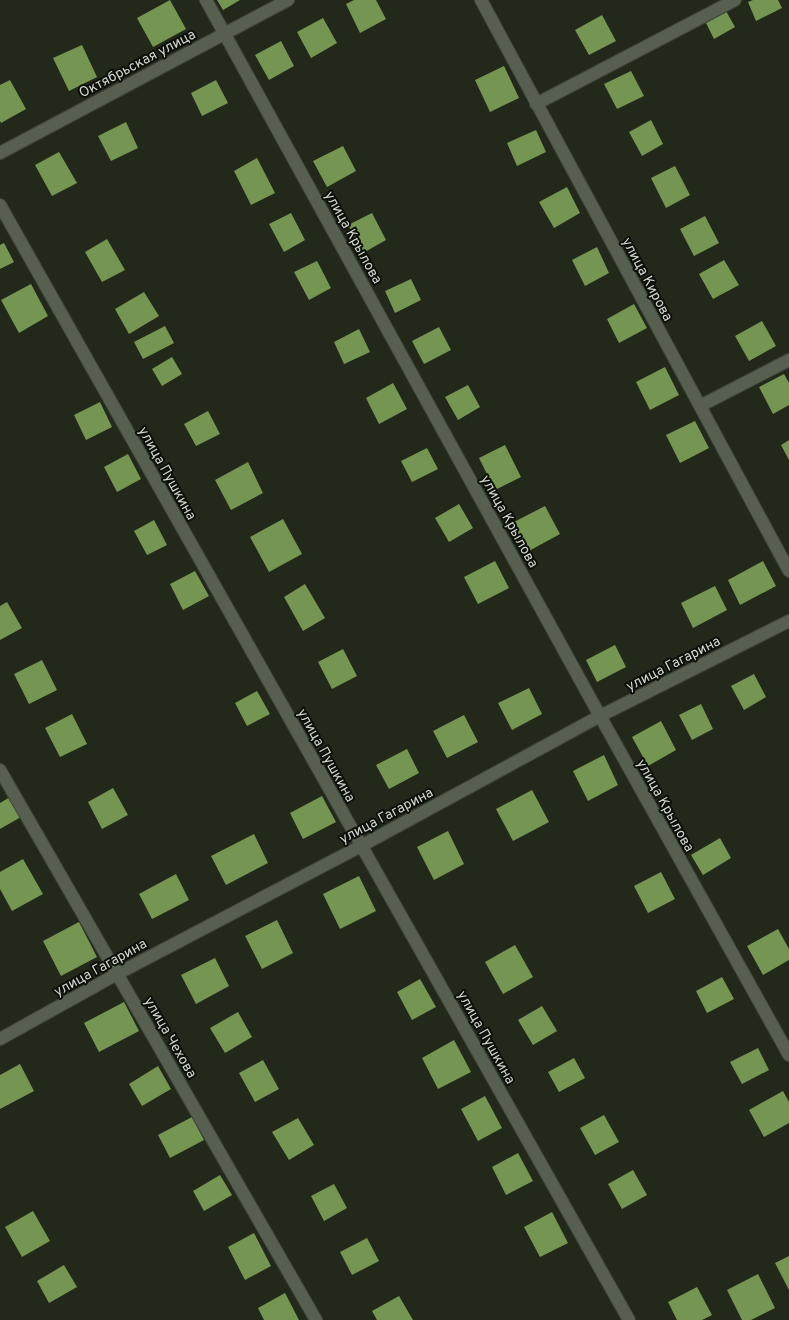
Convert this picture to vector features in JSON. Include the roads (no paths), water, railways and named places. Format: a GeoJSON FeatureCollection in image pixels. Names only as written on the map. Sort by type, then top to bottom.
{"type":"FeatureCollection","features":[{"type":"Feature","properties":{"kind":"street","name":"улица Крылова"},"geometry":{"type":"LineString","coordinates":[[206,0],[226,33],[600,716],[789,1055]]}},
{"type":"Feature","properties":{"kind":"street","name":"Октябрьская улица"},"geometry":{"type":"LineString","coordinates":[[0,153],[288,0]]}},
{"type":"Feature","properties":{"kind":"street","name":"улица Кирова"},"geometry":{"type":"LineString","coordinates":[[480,0],[789,571]]}},
{"type":"Feature","properties":{"kind":"street"},"geometry":{"type":"LineString","coordinates":[[536,104],[735,0]]}},
{"type":"Feature","properties":{"kind":"street","name":"улица Пушкина"},"geometry":{"type":"LineString","coordinates":[[0,205],[629,1320]]}},
{"type":"Feature","properties":{"kind":"street"},"geometry":{"type":"LineString","coordinates":[[700,406],[789,360]]}},
{"type":"Feature","properties":{"kind":"street","name":"улица Гагарина"},"geometry":{"type":"LineString","coordinates":[[0,1039],[117,974],[361,846],[600,716],[789,622]]}},
{"type":"Feature","properties":{"kind":"street","name":"улица Чехова"},"geometry":{"type":"LineString","coordinates":[[0,770],[316,1320]]}}]}
